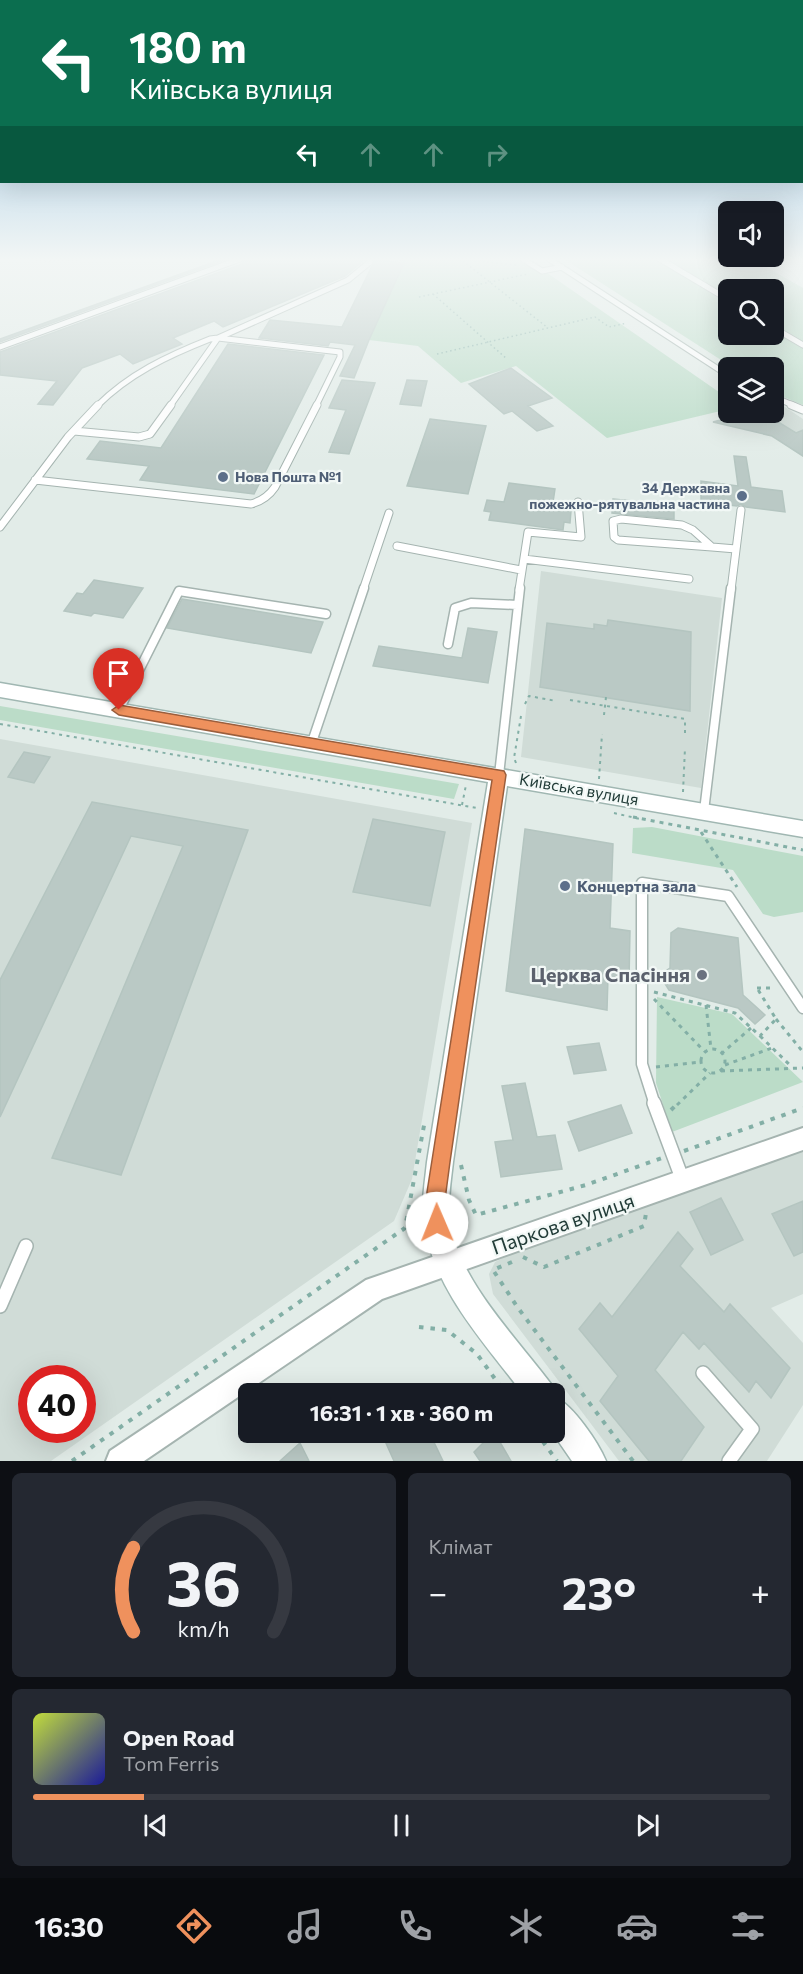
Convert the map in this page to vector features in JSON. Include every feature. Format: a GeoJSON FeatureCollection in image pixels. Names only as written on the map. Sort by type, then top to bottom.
{"type":"FeatureCollection","features":[{"type":"Feature","properties":{"kind":"main road","name":"Київська вулиця"},"geometry":{"type":"LineString","coordinates":[[0,690],[312,742],[507,767],[704,811],[803,829]]}},
{"type":"Feature","properties":{"kind":"main road"},"geometry":{"type":"LineString","coordinates":[[507,767],[495,811],[437,1192],[437,1223],[448,1265],[533,1383]]}},
{"type":"Feature","properties":{"kind":"main road"},"geometry":{"type":"LineString","coordinates":[[565,1426],[591,1461]]}},
{"type":"Feature","properties":{"kind":"street","name":"Паркова вулиця"},"geometry":{"type":"LineString","coordinates":[[120,1461],[375,1289],[803,1139]]}},
{"type":"Feature","properties":{"kind":"lane"},"geometry":{"type":"LineString","coordinates":[[0,346],[52,327]]}},
{"type":"Feature","properties":{"kind":"lane"},"geometry":{"type":"LineString","coordinates":[[74,431],[139,437],[150,434],[218,338],[242,327]]}},
{"type":"Feature","properties":{"kind":"lane"},"geometry":{"type":"LineString","coordinates":[[652,327],[718,369]]}},
{"type":"Feature","properties":{"kind":"lane"},"geometry":{"type":"LineString","coordinates":[[784,334],[803,345]]}},
{"type":"Feature","properties":{"kind":"lane"},"geometry":{"type":"LineString","coordinates":[[0,527],[35,480],[74,431],[118,386],[149,365],[210,339],[218,338],[340,352],[340,357],[281,477],[271,495],[262,502],[251,504],[35,480]]}},
{"type":"Feature","properties":{"kind":"lane"},"geometry":{"type":"LineString","coordinates":[[784,402],[803,411]]}},
{"type":"Feature","properties":{"kind":"lane"},"geometry":{"type":"LineString","coordinates":[[507,767],[517,605],[528,532],[581,537],[578,502]]}},
{"type":"Feature","properties":{"kind":"lane"},"geometry":{"type":"LineString","coordinates":[[704,811],[741,510]]}},
{"type":"Feature","properties":{"kind":"lane"},"geometry":{"type":"LineString","coordinates":[[312,742],[389,513]]}},
{"type":"Feature","properties":{"kind":"lane"},"geometry":{"type":"LineString","coordinates":[[713,548],[693,530],[682,525],[621,519],[613,521],[614,537],[618,540],[713,548],[736,549]]}},
{"type":"Feature","properties":{"kind":"lane"},"geometry":{"type":"LineString","coordinates":[[397,546],[521,570]]}},
{"type":"Feature","properties":{"kind":"lane"},"geometry":{"type":"LineString","coordinates":[[524,559],[688,579]]}},
{"type":"Feature","properties":{"kind":"lane"},"geometry":{"type":"LineString","coordinates":[[119,710],[179,591],[326,614]]}},
{"type":"Feature","properties":{"kind":"lane"},"geometry":{"type":"LineString","coordinates":[[447,644],[455,608],[471,603],[517,605]]}},
{"type":"Feature","properties":{"kind":"lane"},"geometry":{"type":"LineString","coordinates":[[683,1181],[642,1064],[642,883],[728,896],[803,1008]]}},
{"type":"Feature","properties":{"kind":"lane"},"geometry":{"type":"LineString","coordinates":[[0,1306],[26,1246]]}},
{"type":"Feature","properties":{"kind":"lane"},"geometry":{"type":"LineString","coordinates":[[703,1373],[752,1429],[729,1461]]}},
{"type":"Feature","properties":{"kind":"path"},"geometry":{"type":"LineString","coordinates":[[471,327],[507,358]]}},
{"type":"Feature","properties":{"kind":"path"},"geometry":{"type":"LineString","coordinates":[[437,354],[552,327]]}},
{"type":"Feature","properties":{"kind":"path"},"geometry":{"type":"LineString","coordinates":[[525,704],[529,696],[556,701]]}},
{"type":"Feature","properties":{"kind":"path"},"geometry":{"type":"LineString","coordinates":[[604,715],[606,697]]}},
{"type":"Feature","properties":{"kind":"path"},"geometry":{"type":"LineString","coordinates":[[570,700],[685,719],[685,737]]}},
{"type":"Feature","properties":{"kind":"path"},"geometry":{"type":"LineString","coordinates":[[507,767],[521,716]]}},
{"type":"Feature","properties":{"kind":"path"},"geometry":{"type":"LineString","coordinates":[[0,724],[495,811]]}},
{"type":"Feature","properties":{"kind":"path"},"geometry":{"type":"LineString","coordinates":[[599,780],[602,734]]}},
{"type":"Feature","properties":{"kind":"path"},"geometry":{"type":"LineString","coordinates":[[684,792],[685,748]]}},
{"type":"Feature","properties":{"kind":"path"},"geometry":{"type":"LineString","coordinates":[[462,805],[466,784]]}},
{"type":"Feature","properties":{"kind":"path"},"geometry":{"type":"LineString","coordinates":[[609,812],[701,832],[803,850]]}},
{"type":"Feature","properties":{"kind":"path"},"geometry":{"type":"LineString","coordinates":[[701,832],[737,888]]}},
{"type":"Feature","properties":{"kind":"path"},"geometry":{"type":"LineString","coordinates":[[757,988],[776,1019],[803,1052]]}},
{"type":"Feature","properties":{"kind":"path"},"geometry":{"type":"LineString","coordinates":[[654,1011],[654,992],[735,1013],[793,1068]]}},
{"type":"Feature","properties":{"kind":"path"},"geometry":{"type":"LineString","coordinates":[[654,999],[704,1051]]}},
{"type":"Feature","properties":{"kind":"path"},"geometry":{"type":"LineString","coordinates":[[706,1005],[711,1049]]}},
{"type":"Feature","properties":{"kind":"path"},"geometry":{"type":"LineString","coordinates":[[760,1036],[776,1019]]}},
{"type":"Feature","properties":{"kind":"path"},"geometry":{"type":"LineString","coordinates":[[721,1054],[751,1028]]}},
{"type":"Feature","properties":{"kind":"path"},"geometry":{"type":"LineString","coordinates":[[722,1071],[725,1065],[772,1048]]}},
{"type":"Feature","properties":{"kind":"path"},"geometry":{"type":"LineString","coordinates":[[704,1051],[711,1049],[721,1054],[725,1065]]}},
{"type":"Feature","properties":{"kind":"path"},"geometry":{"type":"LineString","coordinates":[[702,1062],[704,1051]]}},
{"type":"Feature","properties":{"kind":"path"},"geometry":{"type":"LineString","coordinates":[[654,1056],[654,1075]]}},
{"type":"Feature","properties":{"kind":"path"},"geometry":{"type":"LineString","coordinates":[[654,1068],[702,1062]]}},
{"type":"Feature","properties":{"kind":"path"},"geometry":{"type":"LineString","coordinates":[[702,1062],[711,1072]]}},
{"type":"Feature","properties":{"kind":"path"},"geometry":{"type":"LineString","coordinates":[[664,1116],[711,1072],[803,1068]]}},
{"type":"Feature","properties":{"kind":"path"},"geometry":{"type":"LineString","coordinates":[[476,1215],[586,1185],[803,1108]]}},
{"type":"Feature","properties":{"kind":"path"},"geometry":{"type":"LineString","coordinates":[[72,1461],[405,1228],[427,1112]]}},
{"type":"Feature","properties":{"kind":"path"},"geometry":{"type":"LineString","coordinates":[[633,1461],[492,1270],[523,1257],[544,1267],[644,1226],[648,1206]]}},
{"type":"Feature","properties":{"kind":"path"},"geometry":{"type":"LineString","coordinates":[[419,1327],[447,1330],[477,1354],[499,1383]]}},
{"type":"Feature","properties":{"kind":"path"},"geometry":{"type":"LineString","coordinates":[[544,1443],[557,1461]]}},
{"type":"Feature","properties":{"kind":"shaded area"},"geometry":{"type":"Polygon","coordinates":[[[784,406],[803,419],[803,457],[772,436],[732,426],[736,423],[784,423],[784,406]]]}},
{"type":"Feature","properties":{"kind":"shaded area"},"geometry":{"type":"Polygon","coordinates":[[[541,571],[722,598],[701,788],[521,757],[541,571]]]}},
{"type":"Feature","properties":{"kind":"shaded area"},"geometry":{"type":"Polygon","coordinates":[[[0,739],[472,823],[412,1179],[394,1221],[96,1430],[96,1365],[18,1365],[18,1443],[77,1443],[51,1461],[0,1461],[0,739]]]}},
{"type":"Feature","properties":{"kind":"shaded area"},"geometry":{"type":"Polygon","coordinates":[[[803,1151],[803,1294],[771,1308],[803,1343],[803,1405],[767,1461],[619,1461],[565,1389],[565,1383],[560,1383],[493,1294],[489,1274],[495,1262],[517,1251],[803,1151]]]}},
{"type":"Feature","properties":{"kind":"green space"},"geometry":{"type":"Polygon","coordinates":[[[375,327],[625,327],[718,391],[718,412],[607,438],[516,366],[461,383],[418,346],[369,340],[375,327]]]}},
{"type":"Feature","properties":{"kind":"green space"},"geometry":{"type":"Polygon","coordinates":[[[670,327],[718,327],[718,345],[784,345],[784,327],[803,327],[803,405],[784,397],[784,357],[718,358],[670,327]]]}},
{"type":"Feature","properties":{"kind":"green space"},"geometry":{"type":"Polygon","coordinates":[[[0,706],[459,784],[454,799],[0,720],[0,706]]]}},
{"type":"Feature","properties":{"kind":"green space"},"geometry":{"type":"Polygon","coordinates":[[[652,827],[803,856],[803,912],[774,917],[763,914],[733,870],[632,853],[633,828],[652,827]]]}},
{"type":"Feature","properties":{"kind":"green space"},"geometry":{"type":"Polygon","coordinates":[[[657,997],[732,1014],[803,1082],[672,1132],[656,1083],[657,997]]]}},
{"type":"Feature","properties":{"kind":"building"},"geometry":{"type":"Polygon","coordinates":[[[33,327],[41,327],[0,342],[0,339],[33,327]]]}},
{"type":"Feature","properties":{"kind":"building"},"geometry":{"type":"Polygon","coordinates":[[[68,327],[199,327],[173,338],[182,344],[133,364],[120,354],[82,368],[53,405],[38,404],[57,381],[0,375],[0,352],[68,327]]]}},
{"type":"Feature","properties":{"kind":"building"},"geometry":{"type":"Polygon","coordinates":[[[266,327],[375,327],[354,378],[340,376],[355,345],[330,342],[328,346],[259,338],[266,327]]]}},
{"type":"Feature","properties":{"kind":"building"},"geometry":{"type":"Polygon","coordinates":[[[228,344],[324,355],[254,494],[140,480],[149,466],[87,459],[100,441],[161,448],[228,344]]]}},
{"type":"Feature","properties":{"kind":"building"},"geometry":{"type":"Polygon","coordinates":[[[511,368],[552,398],[528,406],[553,426],[537,431],[512,411],[504,414],[469,384],[511,368]]]}},
{"type":"Feature","properties":{"kind":"building"},"geometry":{"type":"Polygon","coordinates":[[[342,380],[375,383],[349,454],[329,452],[346,410],[329,408],[342,380]]]}},
{"type":"Feature","properties":{"kind":"building"},"geometry":{"type":"Polygon","coordinates":[[[407,380],[427,381],[421,406],[400,404],[407,380]]]}},
{"type":"Feature","properties":{"kind":"building"},"geometry":{"type":"Polygon","coordinates":[[[430,419],[486,426],[468,494],[407,486],[430,419]]]}},
{"type":"Feature","properties":{"kind":"building"},"geometry":{"type":"Polygon","coordinates":[[[713,422],[780,423],[796,433],[803,430],[803,456],[772,436],[713,422]]]}},
{"type":"Feature","properties":{"kind":"building","name":"34 Державна пожежно-рятувальна частина"},"geometry":{"type":"Polygon","coordinates":[[[734,456],[746,457],[751,487],[782,491],[785,512],[746,507],[741,504],[737,506],[701,502],[701,481],[738,486],[734,456]]]}},
{"type":"Feature","properties":{"kind":"building"},"geometry":{"type":"Polygon","coordinates":[[[509,483],[555,489],[552,509],[571,511],[570,523],[564,522],[563,530],[489,520],[491,512],[484,511],[487,500],[504,502],[509,483]]]}},
{"type":"Feature","properties":{"kind":"building"},"geometry":{"type":"Polygon","coordinates":[[[613,499],[674,505],[674,519],[612,513],[613,499]]]}},
{"type":"Feature","properties":{"kind":"building"},"geometry":{"type":"Polygon","coordinates":[[[94,580],[143,588],[123,618],[64,611],[77,593],[83,594],[94,580]]]}},
{"type":"Feature","properties":{"kind":"building"},"geometry":{"type":"Polygon","coordinates":[[[182,599],[323,622],[311,653],[167,628],[182,599]]]}},
{"type":"Feature","properties":{"kind":"building"},"geometry":{"type":"Polygon","coordinates":[[[608,620],[691,632],[690,711],[540,687],[547,623],[594,629],[594,624],[607,626],[608,620]]]}},
{"type":"Feature","properties":{"kind":"building"},"geometry":{"type":"Polygon","coordinates":[[[468,628],[497,632],[488,683],[373,666],[379,646],[462,658],[468,628]]]}},
{"type":"Feature","properties":{"kind":"building"},"geometry":{"type":"Polygon","coordinates":[[[24,752],[50,757],[34,783],[8,777],[24,752]]]}},
{"type":"Feature","properties":{"kind":"building"},"geometry":{"type":"Polygon","coordinates":[[[92,802],[248,830],[121,1175],[52,1158],[183,846],[131,836],[0,1117],[0,980],[92,802]]]}},
{"type":"Feature","properties":{"kind":"building"},"geometry":{"type":"Polygon","coordinates":[[[373,819],[445,832],[430,906],[353,892],[373,819]]]}},
{"type":"Feature","properties":{"kind":"building","name":"Концертна зала"},"geometry":{"type":"Polygon","coordinates":[[[525,829],[613,844],[610,928],[630,931],[629,980],[608,977],[607,1010],[506,991],[525,829]]]}},
{"type":"Feature","properties":{"kind":"building","name":"Церква Спасіння"},"geometry":{"type":"Polygon","coordinates":[[[678,928],[738,938],[743,995],[765,1015],[755,1024],[738,1008],[669,990],[662,979],[664,972],[670,968],[671,933],[678,928]]]}},
{"type":"Feature","properties":{"kind":"building"},"geometry":{"type":"Polygon","coordinates":[[[599,1043],[606,1070],[574,1074],[567,1047],[599,1043]]]}},
{"type":"Feature","properties":{"kind":"building"},"geometry":{"type":"Polygon","coordinates":[[[525,1083],[537,1137],[555,1135],[562,1169],[501,1177],[495,1142],[513,1140],[502,1086],[525,1083]]]}},
{"type":"Feature","properties":{"kind":"building"},"geometry":{"type":"Polygon","coordinates":[[[621,1105],[632,1133],[579,1151],[568,1122],[621,1105]]]}},
{"type":"Feature","properties":{"kind":"building"},"geometry":{"type":"Polygon","coordinates":[[[721,1198],[743,1240],[711,1255],[690,1212],[721,1198]]]}},
{"type":"Feature","properties":{"kind":"building"},"geometry":{"type":"Polygon","coordinates":[[[803,1201],[803,1252],[794,1256],[772,1214],[803,1201]]]}},
{"type":"Feature","properties":{"kind":"building"},"geometry":{"type":"Polygon","coordinates":[[[678,1232],[693,1249],[680,1266],[724,1312],[730,1304],[790,1368],[771,1398],[756,1381],[749,1392],[704,1343],[699,1349],[683,1332],[655,1370],[704,1427],[681,1461],[649,1461],[600,1401],[618,1376],[579,1329],[600,1303],[612,1317],[678,1232]]]}},
{"type":"Feature","properties":{"kind":"building"},"geometry":{"type":"Polygon","coordinates":[[[300,1443],[309,1461],[280,1461],[300,1443]]]}},
{"type":"Feature","properties":{"kind":"building"},"geometry":{"type":"Polygon","coordinates":[[[386,1443],[434,1443],[443,1461],[394,1461],[386,1443]]]}},
{"type":"Feature","properties":{"kind":"building"},"geometry":{"type":"Polygon","coordinates":[[[483,1443],[500,1443],[511,1461],[480,1461],[474,1452],[483,1443]]]}},
{"type":"Feature","properties":{"kind":"place","name":"Нова Пошта №1"},"geometry":{"type":"Point","coordinates":[223,477]}},
{"type":"Feature","properties":{"kind":"place","name":"34 Державна пожежно-рятувальна частина"},"geometry":{"type":"Point","coordinates":[742,496]}},
{"type":"Feature","properties":{"kind":"place","name":"Концертна зала"},"geometry":{"type":"Point","coordinates":[565,886]}},
{"type":"Feature","properties":{"kind":"place","name":"Церква Спасіння"},"geometry":{"type":"Point","coordinates":[702,975]}},
{"type":"Feature","properties":{"kind":"route"},"geometry":{"type":"LineString","coordinates":[[119,710],[499,775],[440,1162],[437,1223]]}}]}
